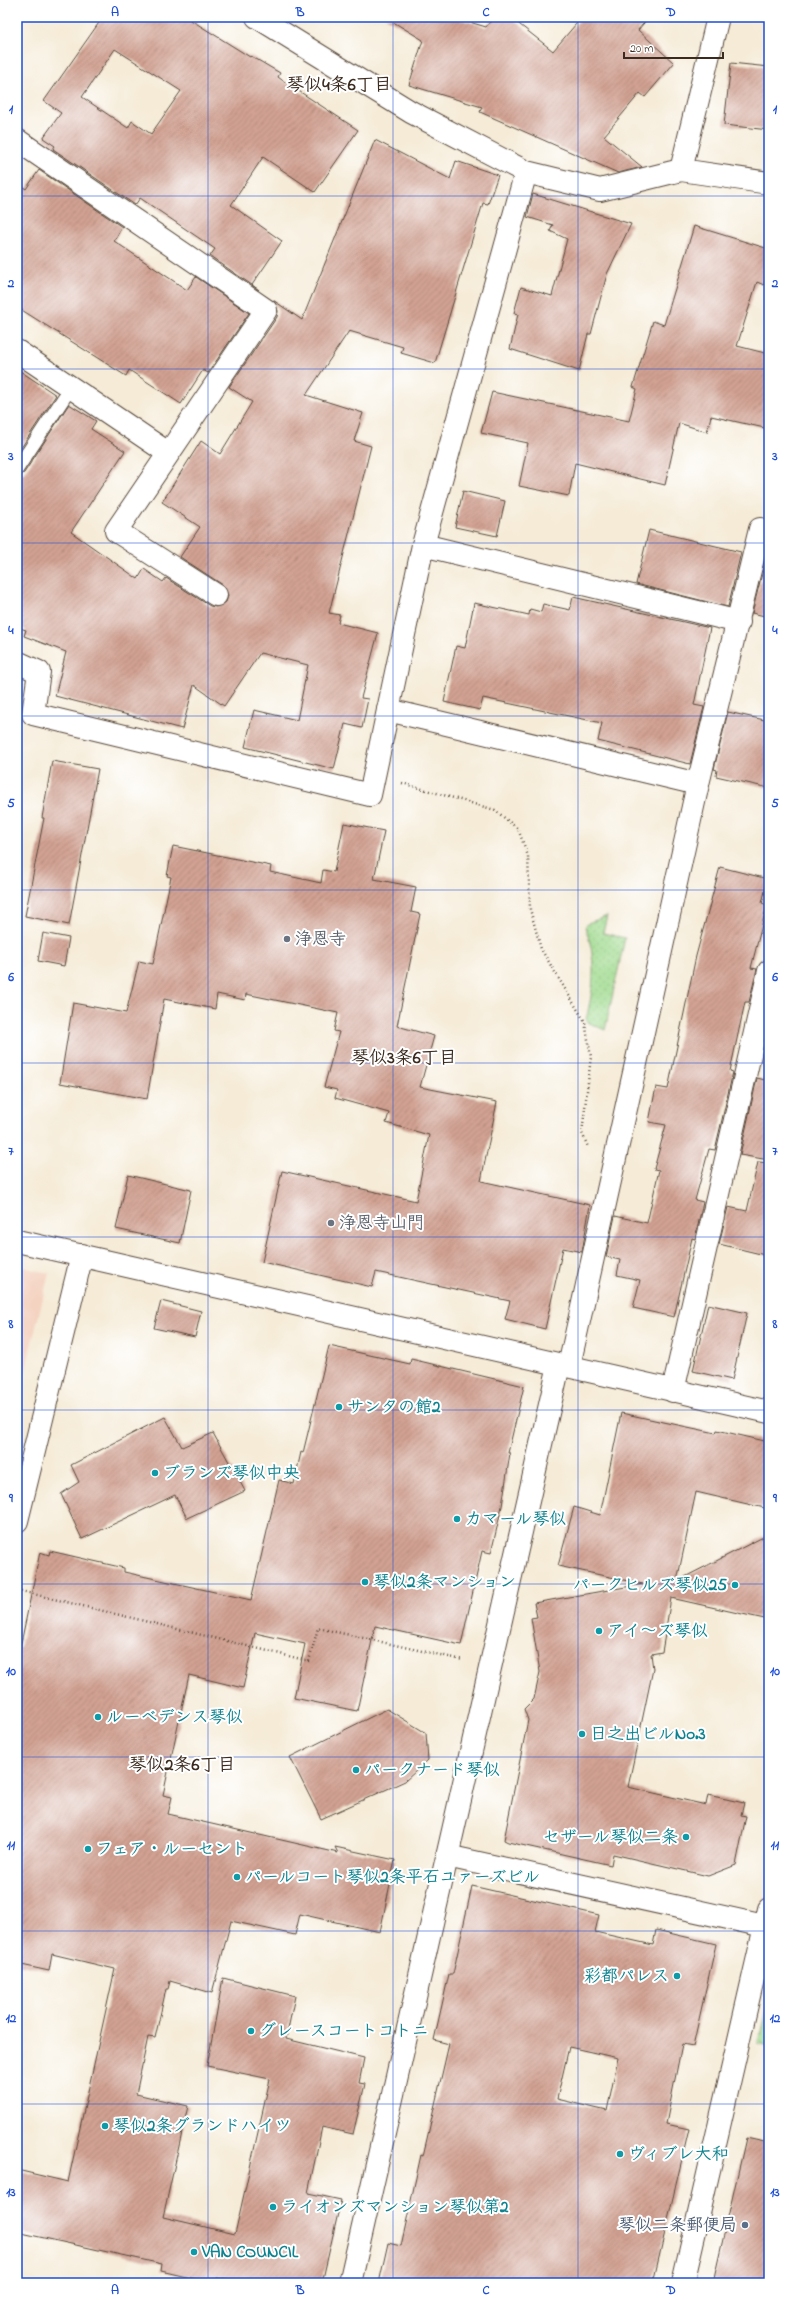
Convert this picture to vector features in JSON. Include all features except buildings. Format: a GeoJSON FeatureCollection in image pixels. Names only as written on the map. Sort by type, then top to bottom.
{"type":"FeatureCollection","features":[{"type":"Feature","properties":{"kind":"street"},"geometry":{"type":"LineString","coordinates":[[257,17],[411,112],[526,172],[600,190],[680,170],[769,182]]}},
{"type":"Feature","properties":{"kind":"street"},"geometry":{"type":"LineString","coordinates":[[680,170],[718,17]]}},
{"type":"Feature","properties":{"kind":"street"},"geometry":{"type":"LineString","coordinates":[[17,140],[266,310],[116,531],[216,595]]}},
{"type":"Feature","properties":{"kind":"street"},"geometry":{"type":"LineString","coordinates":[[17,662],[39,672],[33,714],[370,795],[423,545],[526,172]]}},
{"type":"Feature","properties":{"kind":"street"},"geometry":{"type":"LineString","coordinates":[[17,351],[168,453]]}},
{"type":"Feature","properties":{"kind":"street"},"geometry":{"type":"LineString","coordinates":[[350,2283],[490,1667],[615,1160],[698,784],[739,622],[760,529]]}},
{"type":"Feature","properties":{"kind":"street"},"geometry":{"type":"LineString","coordinates":[[423,545],[739,622]]}},
{"type":"Feature","properties":{"kind":"street"},"geometry":{"type":"LineString","coordinates":[[388,710],[698,784]]}},
{"type":"Feature","properties":{"kind":"street"},"geometry":{"type":"LineString","coordinates":[[673,1390],[769,971]]}},
{"type":"Feature","properties":{"kind":"street"},"geometry":{"type":"LineString","coordinates":[[17,1241],[769,1412]]}},
{"type":"Feature","properties":{"kind":"street"},"geometry":{"type":"LineString","coordinates":[[17,1521],[82,1255]]}},
{"type":"Feature","properties":{"kind":"street"},"geometry":{"type":"LineString","coordinates":[[447,1856],[768,1921],[683,2283]]}},
{"type":"Feature","properties":{"kind":"lane"},"geometry":{"type":"LineString","coordinates":[[17,469],[71,387]]}},
{"type":"Feature","properties":{"kind":"path"},"geometry":{"type":"LineString","coordinates":[[374,775],[495,810],[518,829],[528,856],[530,909],[541,949],[585,1022],[591,1057],[582,1133],[589,1149],[615,1160]]}},
{"type":"Feature","properties":{"kind":"path"},"geometry":{"type":"LineString","coordinates":[[17,810],[18,806]]}},
{"type":"Feature","properties":{"kind":"path"},"geometry":{"type":"LineString","coordinates":[[17,1590],[309,1660],[318,1628],[490,1667]]}},
{"type":"Feature","properties":{"kind":"shaded area"},"geometry":{"type":"Polygon","coordinates":[[[17,1266],[49,1273],[17,1405],[17,1266]]]}},
{"type":"Feature","properties":{"kind":"green space"},"geometry":{"type":"Polygon","coordinates":[[[607,916],[603,933],[625,938],[605,1030],[589,1023],[586,1019],[591,996],[593,961],[589,938],[585,927],[588,923],[607,916]]]}},
{"type":"Feature","properties":{"kind":"green space"},"geometry":{"type":"Polygon","coordinates":[[[769,1998],[769,2046],[758,2043],[769,1998]]]}},
{"type":"Feature","properties":{"kind":"place","name":"浄恩寺"},"geometry":{"type":"Point","coordinates":[287,939]}},
{"type":"Feature","properties":{"kind":"place","name":"浄恩寺山門"},"geometry":{"type":"Point","coordinates":[331,1223]}},
{"type":"Feature","properties":{"kind":"place","name":"サンタの館2"},"geometry":{"type":"Point","coordinates":[339,1407]}},
{"type":"Feature","properties":{"kind":"place","name":"ブランズ琴似中央"},"geometry":{"type":"Point","coordinates":[155,1473]}},
{"type":"Feature","properties":{"kind":"place","name":"カマール琴似"},"geometry":{"type":"Point","coordinates":[457,1519]}},
{"type":"Feature","properties":{"kind":"place","name":"琴似2条マンション"},"geometry":{"type":"Point","coordinates":[365,1582]}},
{"type":"Feature","properties":{"kind":"place","name":"パークヒルズ琴似25"},"geometry":{"type":"Point","coordinates":[735,1585]}},
{"type":"Feature","properties":{"kind":"place","name":"アイ～ズ琴似"},"geometry":{"type":"Point","coordinates":[599,1631]}},
{"type":"Feature","properties":{"kind":"place","name":"ルーベデンス琴似"},"geometry":{"type":"Point","coordinates":[98,1717]}},
{"type":"Feature","properties":{"kind":"place","name":"日之出ビルNo.3"},"geometry":{"type":"Point","coordinates":[582,1734]}},
{"type":"Feature","properties":{"kind":"place","name":"パークナード琴似"},"geometry":{"type":"Point","coordinates":[356,1770]}},
{"type":"Feature","properties":{"kind":"place","name":"セザール琴似二条"},"geometry":{"type":"Point","coordinates":[686,1837]}},
{"type":"Feature","properties":{"kind":"place","name":"フェア・ルーセント"},"geometry":{"type":"Point","coordinates":[88,1849]}},
{"type":"Feature","properties":{"kind":"place","name":"パールコート琴似2条平石ユァーズビル"},"geometry":{"type":"Point","coordinates":[237,1877]}},
{"type":"Feature","properties":{"kind":"place","name":"彩都パレス"},"geometry":{"type":"Point","coordinates":[677,1976]}},
{"type":"Feature","properties":{"kind":"place","name":"グレースコートコトニ"},"geometry":{"type":"Point","coordinates":[251,2031]}},
{"type":"Feature","properties":{"kind":"place","name":"琴似2条グランドハイツ"},"geometry":{"type":"Point","coordinates":[105,2126]}},
{"type":"Feature","properties":{"kind":"place","name":"ヴィブレ大和"},"geometry":{"type":"Point","coordinates":[620,2154]}},
{"type":"Feature","properties":{"kind":"place","name":"ライオンズマンション琴似第2"},"geometry":{"type":"Point","coordinates":[273,2207]}},
{"type":"Feature","properties":{"kind":"place","name":"琴似二条郵便局"},"geometry":{"type":"Point","coordinates":[745,2225]}},
{"type":"Feature","properties":{"kind":"place","name":"VAN COUNCIL"},"geometry":{"type":"Point","coordinates":[194,2252]}},
{"type":"Feature","properties":{"kind":"district","name":"琴似4条6丁目"},"geometry":{"type":"Point","coordinates":[339,86]}},
{"type":"Feature","properties":{"kind":"district","name":"琴似3条6丁目"},"geometry":{"type":"Point","coordinates":[404,1059]}},
{"type":"Feature","properties":{"kind":"district","name":"琴似2条6丁目"},"geometry":{"type":"Point","coordinates":[182,1766]}}]}
